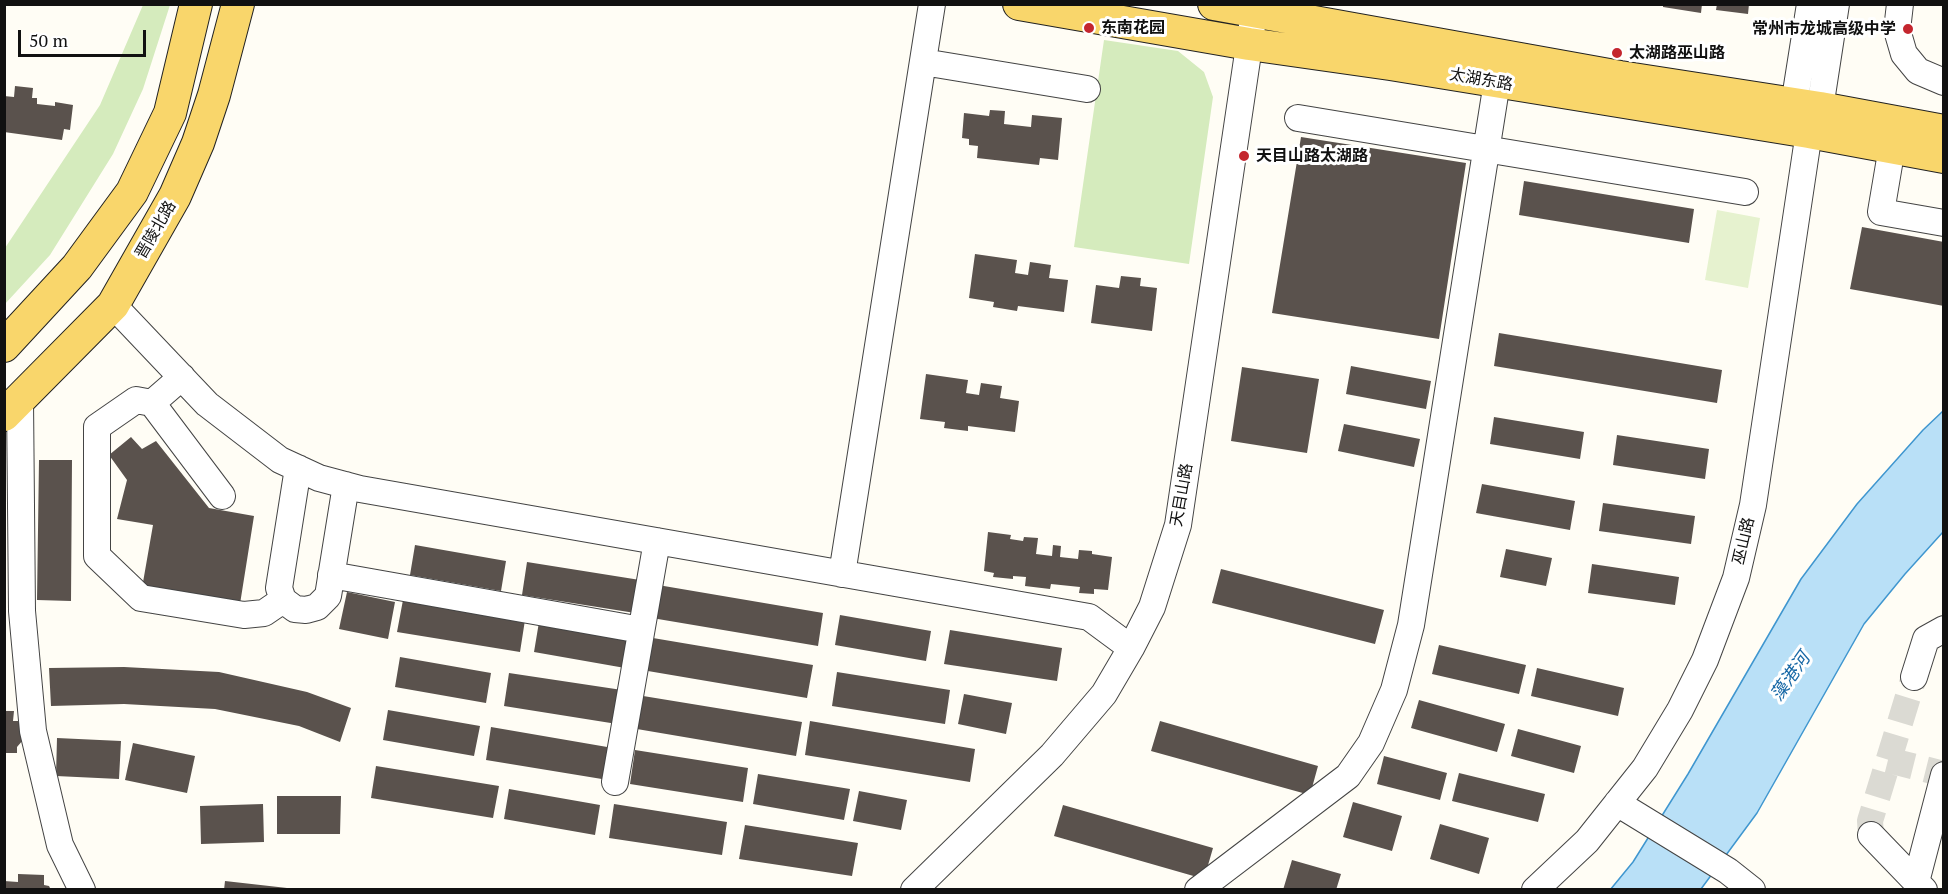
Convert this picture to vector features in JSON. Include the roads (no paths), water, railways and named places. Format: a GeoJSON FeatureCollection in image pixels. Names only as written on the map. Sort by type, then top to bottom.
{"type":"FeatureCollection","features":[{"type":"Feature","properties":{"kind":"main road"},"geometry":{"type":"LineString","coordinates":[[4,346],[77,267],[132,192],[170,113],[196,4]]}},
{"type":"Feature","properties":{"kind":"main road","name":"晋陵北路"},"geometry":{"type":"LineString","coordinates":[[12,408],[113,305],[175,196],[198,143],[214,95],[238,4]]}},
{"type":"Feature","properties":{"kind":"main road","name":"太湖东路"},"geometry":{"type":"LineString","coordinates":[[1019,4],[1249,44],[1497,82],[1944,131]]}},
{"type":"Feature","properties":{"kind":"main road","name":"太湖东路"},"geometry":{"type":"LineString","coordinates":[[1214,4],[1620,77],[1808,115],[1892,147],[1944,157]]}},
{"type":"Feature","properties":{"kind":"street"},"geometry":{"type":"LineString","coordinates":[[843,574],[932,4]]}},
{"type":"Feature","properties":{"kind":"street","name":"巫山路"},"geometry":{"type":"LineString","coordinates":[[1808,115],[1810,4]]}},
{"type":"Feature","properties":{"kind":"street","name":"巫山路"},"geometry":{"type":"LineString","coordinates":[[1535,890],[1587,841],[1645,768],[1680,710],[1705,660],[1736,578],[1753,505],[1808,115],[1836,4]]}},
{"type":"Feature","properties":{"kind":"street"},"geometry":{"type":"LineString","coordinates":[[1900,4],[1897,30],[1904,54],[1918,71],[1944,82]]}},
{"type":"Feature","properties":{"kind":"street","name":"天目山路"},"geometry":{"type":"LineString","coordinates":[[914,890],[1052,755],[1104,694],[1152,607],[1178,525],[1254,12]]}},
{"type":"Feature","properties":{"kind":"street"},"geometry":{"type":"LineString","coordinates":[[923,63],[1087,89]]}},
{"type":"Feature","properties":{"kind":"street"},"geometry":{"type":"LineString","coordinates":[[1198,890],[1348,776],[1371,743],[1394,690],[1411,625],[1497,82]]}},
{"type":"Feature","properties":{"kind":"street"},"geometry":{"type":"LineString","coordinates":[[1298,118],[1745,192]]}},
{"type":"Feature","properties":{"kind":"street"},"geometry":{"type":"LineString","coordinates":[[1892,147],[1881,212],[1944,223]]}},
{"type":"Feature","properties":{"kind":"street"},"geometry":{"type":"LineString","coordinates":[[113,305],[207,404],[280,460],[318,478],[346,485],[1089,617],[1131,648]]}},
{"type":"Feature","properties":{"kind":"street"},"geometry":{"type":"LineString","coordinates":[[152,403],[182,377]]}},
{"type":"Feature","properties":{"kind":"street"},"geometry":{"type":"LineString","coordinates":[[222,496],[152,403],[136,400],[97,427],[97,556],[141,598],[244,615],[264,613],[283,600]]}},
{"type":"Feature","properties":{"kind":"street"},"geometry":{"type":"LineString","coordinates":[[12,408],[14,612],[33,731],[60,845],[82,890]]}},
{"type":"Feature","properties":{"kind":"street"},"geometry":{"type":"LineString","coordinates":[[298,468],[279,588],[283,600],[295,609],[317,608],[328,596],[346,485]]}},
{"type":"Feature","properties":{"kind":"street"},"geometry":{"type":"LineString","coordinates":[[615,782],[657,541]]}},
{"type":"Feature","properties":{"kind":"street"},"geometry":{"type":"LineString","coordinates":[[331,575],[642,630]]}},
{"type":"Feature","properties":{"kind":"street"},"geometry":{"type":"LineString","coordinates":[[1914,677],[1926,639],[1944,629]]}},
{"type":"Feature","properties":{"kind":"street"},"geometry":{"type":"LineString","coordinates":[[1920,886],[1944,776]]}},
{"type":"Feature","properties":{"kind":"street"},"geometry":{"type":"LineString","coordinates":[[1617,804],[1728,871],[1752,890]]}},
{"type":"Feature","properties":{"kind":"street"},"geometry":{"type":"LineString","coordinates":[[1871,835],[1920,886]]}},
{"type":"Feature","properties":{"kind":"water","name":"藻港河"},"geometry":{"type":"Polygon","coordinates":[[[1943,411],[1943,532],[1864,624],[1757,813],[1701,889],[1610,890],[1633,862],[1688,774],[1801,579],[1857,504],[1943,411]]]}},
{"type":"Feature","properties":{"kind":"tunnel"},"geometry":{"type":"LineString","coordinates":[[1871,835],[1870,821],[1914,677]]}},
{"type":"Feature","properties":{"kind":"tunnel"},"geometry":{"type":"LineString","coordinates":[[1888,760],[1944,774]]}},
{"type":"Feature","properties":{"kind":"place","name":"东南花园"},"geometry":{"type":"Point","coordinates":[1089,28]}},
{"type":"Feature","properties":{"kind":"place","name":"常州市龙城高级中学"},"geometry":{"type":"Point","coordinates":[1908,29]}},
{"type":"Feature","properties":{"kind":"place","name":"太湖路巫山路"},"geometry":{"type":"Point","coordinates":[1617,53]}},
{"type":"Feature","properties":{"kind":"place","name":"天目山路太湖路"},"geometry":{"type":"Point","coordinates":[1244,156]}}]}
